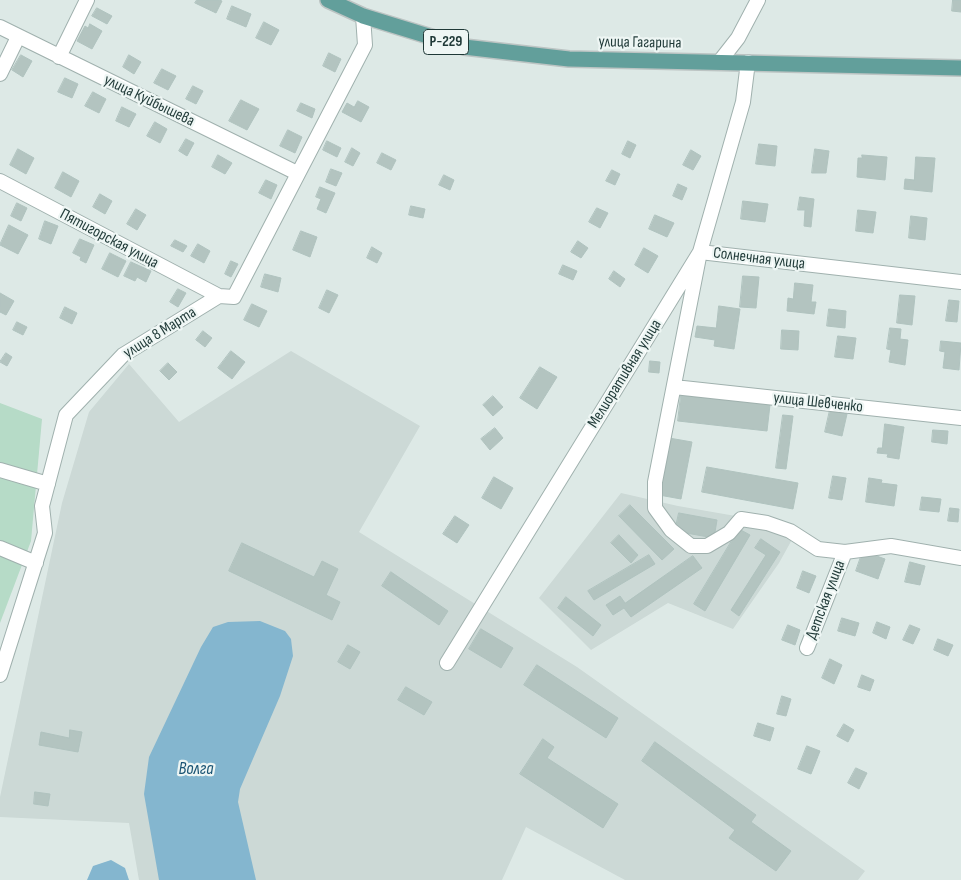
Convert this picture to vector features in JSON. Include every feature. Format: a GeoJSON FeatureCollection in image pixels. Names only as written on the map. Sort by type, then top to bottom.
{"type":"FeatureCollection","features":[{"type":"Feature","properties":{"kind":"main road","name":"улица Гагарина"},"geometry":{"type":"LineString","coordinates":[[328,0],[363,16],[464,47],[569,59],[961,68]]}},
{"type":"Feature","properties":{"kind":"street"},"geometry":{"type":"LineString","coordinates":[[59,57],[87,0]]}},
{"type":"Feature","properties":{"kind":"street"},"geometry":{"type":"LineString","coordinates":[[720,61],[738,38],[758,0]]}},
{"type":"Feature","properties":{"kind":"street","name":"улица 8 Марта"},"geometry":{"type":"LineString","coordinates":[[0,676],[45,533],[42,506],[66,415],[123,355],[219,296],[234,297],[365,45],[363,16]]}},
{"type":"Feature","properties":{"kind":"street","name":"улица Куйбышева"},"geometry":{"type":"LineString","coordinates":[[0,27],[297,174]]}},
{"type":"Feature","properties":{"kind":"street"},"geometry":{"type":"LineString","coordinates":[[0,74],[18,36]]}},
{"type":"Feature","properties":{"kind":"street","name":"Мелиоративная улица"},"geometry":{"type":"LineString","coordinates":[[447,663],[700,252],[743,102],[748,62]]}},
{"type":"Feature","properties":{"kind":"street","name":"Пятигорская улица"},"geometry":{"type":"LineString","coordinates":[[0,181],[219,296]]}},
{"type":"Feature","properties":{"kind":"street","name":"Солнечная улица"},"geometry":{"type":"LineString","coordinates":[[845,552],[818,549],[790,531],[767,523],[741,519],[729,533],[707,546],[691,546],[671,530],[655,508],[654,482],[700,252],[961,282]]}},
{"type":"Feature","properties":{"kind":"street","name":"улица Шевченко"},"geometry":{"type":"LineString","coordinates":[[674,387],[961,418]]}},
{"type":"Feature","properties":{"kind":"street"},"geometry":{"type":"LineString","coordinates":[[0,470],[48,484]]}},
{"type":"Feature","properties":{"kind":"street"},"geometry":{"type":"LineString","coordinates":[[845,552],[891,546],[961,558]]}},
{"type":"Feature","properties":{"kind":"street"},"geometry":{"type":"LineString","coordinates":[[0,548],[36,563]]}},
{"type":"Feature","properties":{"kind":"street","name":"Детская улица"},"geometry":{"type":"LineString","coordinates":[[807,648],[845,552]]}},
{"type":"Feature","properties":{"kind":"shaded area"},"geometry":{"type":"Polygon","coordinates":[[[291,351],[420,426],[359,532],[577,667],[865,871],[858,880],[625,880],[526,827],[502,880],[139,880],[129,823],[0,817],[0,797],[62,503],[89,412],[129,364],[179,422],[291,351]]]}},
{"type":"Feature","properties":{"kind":"shaded area"},"geometry":{"type":"Polygon","coordinates":[[[621,493],[678,506],[799,527],[779,563],[733,629],[668,603],[591,650],[539,598],[621,493]]]}},
{"type":"Feature","properties":{"kind":"green space"},"geometry":{"type":"Polygon","coordinates":[[[0,403],[42,419],[31,541],[0,623],[0,403]]]}},
{"type":"Feature","properties":{"kind":"water","name":"Волга"},"geometry":{"type":"Polygon","coordinates":[[[260,621],[285,631],[291,639],[293,656],[280,696],[240,789],[238,802],[256,880],[159,880],[144,794],[149,757],[201,647],[213,627],[228,622],[260,621]]]}},
{"type":"Feature","properties":{"kind":"water"},"geometry":{"type":"Polygon","coordinates":[[[111,860],[125,868],[129,880],[87,880],[93,866],[111,860]]]}},
{"type":"Feature","properties":{"kind":"building"},"geometry":{"type":"Polygon","coordinates":[[[197,0],[222,1],[216,13],[195,3],[197,0]]]}},
{"type":"Feature","properties":{"kind":"building"},"geometry":{"type":"Polygon","coordinates":[[[953,0],[961,0],[961,12],[952,11],[953,0]]]}},
{"type":"Feature","properties":{"kind":"building"},"geometry":{"type":"Polygon","coordinates":[[[232,6],[251,14],[246,27],[227,19],[232,6]]]}},
{"type":"Feature","properties":{"kind":"building"},"geometry":{"type":"Polygon","coordinates":[[[97,8],[112,16],[107,24],[92,16],[97,8]]]}},
{"type":"Feature","properties":{"kind":"building"},"geometry":{"type":"Polygon","coordinates":[[[264,22],[279,30],[271,45],[256,38],[264,22]]]}},
{"type":"Feature","properties":{"kind":"building"},"geometry":{"type":"Polygon","coordinates":[[[90,24],[102,31],[92,49],[77,41],[85,26],[88,28],[90,24]]]}},
{"type":"Feature","properties":{"kind":"building"},"geometry":{"type":"Polygon","coordinates":[[[329,53],[341,59],[335,72],[323,66],[329,53]]]}},
{"type":"Feature","properties":{"kind":"building"},"geometry":{"type":"Polygon","coordinates":[[[21,55],[32,61],[23,77],[12,70],[21,55]]]}},
{"type":"Feature","properties":{"kind":"building"},"geometry":{"type":"Polygon","coordinates":[[[129,55],[141,62],[134,74],[123,67],[129,55]]]}},
{"type":"Feature","properties":{"kind":"building"},"geometry":{"type":"Polygon","coordinates":[[[162,69],[176,76],[168,90],[154,83],[162,69]]]}},
{"type":"Feature","properties":{"kind":"building"},"geometry":{"type":"Polygon","coordinates":[[[65,78],[78,84],[72,98],[58,92],[65,78]]]}},
{"type":"Feature","properties":{"kind":"building"},"geometry":{"type":"Polygon","coordinates":[[[193,86],[203,91],[196,104],[186,99],[193,86]]]}},
{"type":"Feature","properties":{"kind":"building"},"geometry":{"type":"Polygon","coordinates":[[[93,92],[106,99],[99,113],[85,106],[93,92]]]}},
{"type":"Feature","properties":{"kind":"building"},"geometry":{"type":"Polygon","coordinates":[[[241,100],[259,109],[247,130],[229,121],[241,100]]]}},
{"type":"Feature","properties":{"kind":"building"},"geometry":{"type":"Polygon","coordinates":[[[358,101],[369,107],[361,122],[342,112],[347,103],[354,107],[358,101]]]}},
{"type":"Feature","properties":{"kind":"building"},"geometry":{"type":"Polygon","coordinates":[[[301,103],[315,109],[312,118],[297,111],[301,103]]]}},
{"type":"Feature","properties":{"kind":"building"},"geometry":{"type":"Polygon","coordinates":[[[122,107],[136,114],[129,127],[116,121],[122,107]]]}},
{"type":"Feature","properties":{"kind":"building"},"geometry":{"type":"Polygon","coordinates":[[[155,122],[167,129],[160,143],[147,136],[155,122]]]}},
{"type":"Feature","properties":{"kind":"building"},"geometry":{"type":"Polygon","coordinates":[[[288,130],[302,137],[295,153],[280,146],[288,130]]]}},
{"type":"Feature","properties":{"kind":"building"},"geometry":{"type":"Polygon","coordinates":[[[186,139],[194,143],[187,156],[179,151],[186,139]]]}},
{"type":"Feature","properties":{"kind":"building"},"geometry":{"type":"Polygon","coordinates":[[[327,141],[341,148],[337,157],[323,150],[327,141]]]}},
{"type":"Feature","properties":{"kind":"building"},"geometry":{"type":"Polygon","coordinates":[[[628,141],[636,145],[630,158],[622,154],[628,141]]]}},
{"type":"Feature","properties":{"kind":"building"},"geometry":{"type":"Polygon","coordinates":[[[759,144],[777,146],[775,166],[756,164],[759,144]]]}},
{"type":"Feature","properties":{"kind":"building"},"geometry":{"type":"Polygon","coordinates":[[[352,148],[360,153],[353,166],[345,162],[352,148]]]}},
{"type":"Feature","properties":{"kind":"building"},"geometry":{"type":"Polygon","coordinates":[[[18,149],[34,158],[26,174],[10,165],[18,149]]]}},
{"type":"Feature","properties":{"kind":"building"},"geometry":{"type":"Polygon","coordinates":[[[815,149],[829,151],[826,173],[812,173],[815,149]]]}},
{"type":"Feature","properties":{"kind":"building"},"geometry":{"type":"Polygon","coordinates":[[[691,150],[701,156],[693,170],[683,165],[691,150]]]}},
{"type":"Feature","properties":{"kind":"building"},"geometry":{"type":"Polygon","coordinates":[[[382,153],[396,160],[391,170],[377,163],[382,153]]]}},
{"type":"Feature","properties":{"kind":"building"},"geometry":{"type":"Polygon","coordinates":[[[218,155],[232,163],[225,174],[212,167],[218,155]]]}},
{"type":"Feature","properties":{"kind":"building"},"geometry":{"type":"Polygon","coordinates":[[[862,155],[887,157],[885,180],[857,177],[858,158],[862,158],[862,155]]]}},
{"type":"Feature","properties":{"kind":"building"},"geometry":{"type":"Polygon","coordinates":[[[916,157],[935,158],[932,192],[904,189],[905,179],[914,180],[916,157]]]}},
{"type":"Feature","properties":{"kind":"building"},"geometry":{"type":"Polygon","coordinates":[[[331,169],[342,173],[336,186],[326,182],[331,169]]]}},
{"type":"Feature","properties":{"kind":"building"},"geometry":{"type":"Polygon","coordinates":[[[612,170],[620,174],[615,185],[606,181],[612,170]]]}},
{"type":"Feature","properties":{"kind":"building"},"geometry":{"type":"Polygon","coordinates":[[[63,172],[79,181],[71,197],[55,188],[63,172]]]}},
{"type":"Feature","properties":{"kind":"building"},"geometry":{"type":"Polygon","coordinates":[[[444,175],[454,180],[450,190],[439,185],[444,175]]]}},
{"type":"Feature","properties":{"kind":"building"},"geometry":{"type":"Polygon","coordinates":[[[266,180],[277,185],[271,199],[259,193],[266,180]]]}},
{"type":"Feature","properties":{"kind":"building"},"geometry":{"type":"Polygon","coordinates":[[[678,184],[687,188],[682,200],[673,196],[678,184]]]}},
{"type":"Feature","properties":{"kind":"building"},"geometry":{"type":"Polygon","coordinates":[[[320,187],[335,193],[326,213],[317,209],[321,199],[316,197],[320,187]]]}},
{"type":"Feature","properties":{"kind":"building"},"geometry":{"type":"Polygon","coordinates":[[[100,194],[112,201],[105,214],[93,207],[100,194]]]}},
{"type":"Feature","properties":{"kind":"building"},"geometry":{"type":"Polygon","coordinates":[[[800,197],[814,199],[811,227],[804,226],[805,210],[798,210],[800,197]]]}},
{"type":"Feature","properties":{"kind":"building"},"geometry":{"type":"Polygon","coordinates":[[[743,201],[768,204],[765,222],[741,219],[743,201]]]}},
{"type":"Feature","properties":{"kind":"building"},"geometry":{"type":"Polygon","coordinates":[[[17,203],[27,208],[21,221],[11,216],[17,203]]]}},
{"type":"Feature","properties":{"kind":"building"},"geometry":{"type":"Polygon","coordinates":[[[411,206],[425,209],[423,218],[409,215],[411,206]]]}},
{"type":"Feature","properties":{"kind":"building"},"geometry":{"type":"Polygon","coordinates":[[[597,208],[608,213],[600,228],[589,222],[597,208]]]}},
{"type":"Feature","properties":{"kind":"building"},"geometry":{"type":"Polygon","coordinates":[[[136,209],[146,215],[137,230],[127,224],[136,209]]]}},
{"type":"Feature","properties":{"kind":"building"},"geometry":{"type":"Polygon","coordinates":[[[858,210],[876,212],[873,233],[856,231],[858,210]]]}},
{"type":"Feature","properties":{"kind":"building"},"geometry":{"type":"Polygon","coordinates":[[[655,215],[674,223],[667,237],[649,229],[655,215]]]}},
{"type":"Feature","properties":{"kind":"building"},"geometry":{"type":"Polygon","coordinates":[[[911,216],[927,218],[925,240],[909,238],[911,216]]]}},
{"type":"Feature","properties":{"kind":"building"},"geometry":{"type":"Polygon","coordinates":[[[45,221],[58,226],[51,244],[39,239],[45,221]]]}},
{"type":"Feature","properties":{"kind":"building"},"geometry":{"type":"Polygon","coordinates":[[[9,225],[28,235],[18,254],[0,245],[9,225]]]}},
{"type":"Feature","properties":{"kind":"building"},"geometry":{"type":"Polygon","coordinates":[[[301,231],[317,237],[310,257],[293,250],[301,231]]]}},
{"type":"Feature","properties":{"kind":"building"},"geometry":{"type":"Polygon","coordinates":[[[80,239],[94,245],[86,263],[80,260],[81,257],[73,253],[80,239]]]}},
{"type":"Feature","properties":{"kind":"building"},"geometry":{"type":"Polygon","coordinates":[[[175,240],[187,246],[183,252],[171,246],[175,240]]]}},
{"type":"Feature","properties":{"kind":"building"},"geometry":{"type":"Polygon","coordinates":[[[578,241],[588,248],[581,258],[571,252],[578,241]]]}},
{"type":"Feature","properties":{"kind":"building"},"geometry":{"type":"Polygon","coordinates":[[[198,244],[210,251],[204,263],[191,256],[198,244]]]}},
{"type":"Feature","properties":{"kind":"building"},"geometry":{"type":"Polygon","coordinates":[[[372,247],[382,253],[377,263],[367,258],[372,247]]]}},
{"type":"Feature","properties":{"kind":"building"},"geometry":{"type":"Polygon","coordinates":[[[644,248],[658,256],[648,273],[635,265],[644,248]]]}},
{"type":"Feature","properties":{"kind":"building"},"geometry":{"type":"Polygon","coordinates":[[[110,253],[126,261],[118,277],[102,269],[110,253]]]}},
{"type":"Feature","properties":{"kind":"building"},"geometry":{"type":"Polygon","coordinates":[[[231,261],[238,264],[231,277],[225,274],[231,261]]]}},
{"type":"Feature","properties":{"kind":"building"},"geometry":{"type":"Polygon","coordinates":[[[131,262],[151,271],[146,282],[137,277],[135,281],[124,276],[131,262]]]}},
{"type":"Feature","properties":{"kind":"building"},"geometry":{"type":"Polygon","coordinates":[[[563,265],[577,271],[573,280],[559,274],[563,265]]]}},
{"type":"Feature","properties":{"kind":"building"},"geometry":{"type":"Polygon","coordinates":[[[614,271],[625,279],[620,287],[609,279],[614,271]]]}},
{"type":"Feature","properties":{"kind":"building"},"geometry":{"type":"Polygon","coordinates":[[[265,274],[281,278],[278,292],[261,287],[265,274]]]}},
{"type":"Feature","properties":{"kind":"building"},"geometry":{"type":"Polygon","coordinates":[[[743,276],[759,277],[756,308],[740,307],[743,276]]]}},
{"type":"Feature","properties":{"kind":"building"},"geometry":{"type":"Polygon","coordinates":[[[795,283],[813,285],[811,302],[816,302],[814,314],[787,311],[788,298],[793,299],[795,283]]]}},
{"type":"Feature","properties":{"kind":"building"},"geometry":{"type":"Polygon","coordinates":[[[178,289],[186,293],[178,307],[170,302],[178,289]]]}},
{"type":"Feature","properties":{"kind":"building"},"geometry":{"type":"Polygon","coordinates":[[[327,290],[338,295],[329,313],[319,308],[327,290]]]}},
{"type":"Feature","properties":{"kind":"building"},"geometry":{"type":"Polygon","coordinates":[[[0,293],[14,301],[6,315],[0,312],[0,293]]]}},
{"type":"Feature","properties":{"kind":"building"},"geometry":{"type":"Polygon","coordinates":[[[900,295],[915,296],[912,325],[897,323],[900,295]]]}},
{"type":"Feature","properties":{"kind":"building"},"geometry":{"type":"Polygon","coordinates":[[[949,300],[959,301],[957,322],[946,321],[949,300]]]}},
{"type":"Feature","properties":{"kind":"building"},"geometry":{"type":"Polygon","coordinates":[[[252,304],[267,311],[259,327],[244,320],[252,304]]]}},
{"type":"Feature","properties":{"kind":"building"},"geometry":{"type":"Polygon","coordinates":[[[719,306],[740,309],[734,349],[714,346],[715,340],[695,337],[697,326],[716,328],[719,306]]]}},
{"type":"Feature","properties":{"kind":"building"},"geometry":{"type":"Polygon","coordinates":[[[65,307],[77,313],[72,324],[60,318],[65,307]]]}},
{"type":"Feature","properties":{"kind":"building"},"geometry":{"type":"Polygon","coordinates":[[[829,309],[846,311],[845,328],[827,326],[829,309]]]}},
{"type":"Feature","properties":{"kind":"building"},"geometry":{"type":"Polygon","coordinates":[[[17,322],[27,327],[23,335],[13,330],[17,322]]]}},
{"type":"Feature","properties":{"kind":"building"},"geometry":{"type":"Polygon","coordinates":[[[890,328],[901,329],[900,339],[908,340],[905,365],[889,362],[891,350],[887,349],[890,328]]]}},
{"type":"Feature","properties":{"kind":"building"},"geometry":{"type":"Polygon","coordinates":[[[782,330],[799,331],[798,350],[781,349],[782,330]]]}},
{"type":"Feature","properties":{"kind":"building"},"geometry":{"type":"Polygon","coordinates":[[[203,331],[212,338],[205,347],[196,340],[203,331]]]}},
{"type":"Feature","properties":{"kind":"building"},"geometry":{"type":"Polygon","coordinates":[[[838,336],[856,338],[853,359],[835,357],[838,336]]]}},
{"type":"Feature","properties":{"kind":"building"},"geometry":{"type":"Polygon","coordinates":[[[941,341],[961,343],[959,370],[943,368],[945,352],[940,351],[941,341]]]}},
{"type":"Feature","properties":{"kind":"building"},"geometry":{"type":"Polygon","coordinates":[[[231,351],[245,362],[232,379],[218,368],[231,351]]]}},
{"type":"Feature","properties":{"kind":"building"},"geometry":{"type":"Polygon","coordinates":[[[6,353],[12,357],[7,366],[0,362],[6,353]]]}},
{"type":"Feature","properties":{"kind":"building"},"geometry":{"type":"Polygon","coordinates":[[[650,361],[660,362],[659,373],[649,372],[650,361]]]}},
{"type":"Feature","properties":{"kind":"building"},"geometry":{"type":"Polygon","coordinates":[[[168,363],[177,372],[169,380],[160,371],[168,363]]]}},
{"type":"Feature","properties":{"kind":"building"},"geometry":{"type":"Polygon","coordinates":[[[540,367],[557,377],[537,409],[520,398],[540,367]]]}},
{"type":"Feature","properties":{"kind":"building"},"geometry":{"type":"Polygon","coordinates":[[[681,395],[770,405],[767,431],[678,421],[681,395]]]}},
{"type":"Feature","properties":{"kind":"building"},"geometry":{"type":"Polygon","coordinates":[[[493,396],[503,407],[493,416],[483,405],[493,396]]]}},
{"type":"Feature","properties":{"kind":"building"},"geometry":{"type":"Polygon","coordinates":[[[830,410],[847,414],[842,436],[825,432],[830,410]]]}},
{"type":"Feature","properties":{"kind":"building"},"geometry":{"type":"Polygon","coordinates":[[[783,415],[793,416],[786,469],[776,468],[783,415]]]}},
{"type":"Feature","properties":{"kind":"building"},"geometry":{"type":"Polygon","coordinates":[[[885,424],[904,427],[899,459],[887,457],[888,454],[877,453],[878,448],[882,448],[885,424]]]}},
{"type":"Feature","properties":{"kind":"building"},"geometry":{"type":"Polygon","coordinates":[[[495,428],[503,438],[490,450],[481,439],[495,428]]]}},
{"type":"Feature","properties":{"kind":"building"},"geometry":{"type":"Polygon","coordinates":[[[933,430],[948,431],[947,444],[932,442],[933,430]]]}},
{"type":"Feature","properties":{"kind":"building"},"geometry":{"type":"Polygon","coordinates":[[[669,438],[692,442],[681,499],[659,495],[669,438]]]}},
{"type":"Feature","properties":{"kind":"building"},"geometry":{"type":"Polygon","coordinates":[[[707,467],[798,483],[793,509],[702,492],[707,467]]]}},
{"type":"Feature","properties":{"kind":"building"},"geometry":{"type":"Polygon","coordinates":[[[833,476],[846,478],[842,500],[829,498],[833,476]]]}},
{"type":"Feature","properties":{"kind":"building"},"geometry":{"type":"Polygon","coordinates":[[[494,477],[513,488],[501,509],[482,498],[494,477]]]}},
{"type":"Feature","properties":{"kind":"building"},"geometry":{"type":"Polygon","coordinates":[[[869,478],[882,480],[881,483],[897,485],[894,506],[866,502],[869,478]]]}},
{"type":"Feature","properties":{"kind":"building"},"geometry":{"type":"Polygon","coordinates":[[[922,497],[941,499],[939,512],[920,510],[922,497]]]}},
{"type":"Feature","properties":{"kind":"building"},"geometry":{"type":"Polygon","coordinates":[[[630,505],[674,549],[662,560],[619,516],[630,505]]]}},
{"type":"Feature","properties":{"kind":"building"},"geometry":{"type":"Polygon","coordinates":[[[950,508],[959,509],[958,522],[948,521],[950,508]]]}},
{"type":"Feature","properties":{"kind":"building"},"geometry":{"type":"Polygon","coordinates":[[[679,513],[717,520],[714,538],[675,531],[679,513]]]}},
{"type":"Feature","properties":{"kind":"building"},"geometry":{"type":"Polygon","coordinates":[[[455,516],[469,525],[457,543],[443,534],[455,516]]]}},
{"type":"Feature","properties":{"kind":"building"},"geometry":{"type":"Polygon","coordinates":[[[739,529],[750,535],[705,611],[694,604],[739,529]]]}},
{"type":"Feature","properties":{"kind":"building"},"geometry":{"type":"Polygon","coordinates":[[[619,535],[638,555],[631,563],[611,543],[619,535]]]}},
{"type":"Feature","properties":{"kind":"building"},"geometry":{"type":"Polygon","coordinates":[[[761,539],[780,552],[739,616],[731,610],[766,555],[755,548],[761,539]]]}},
{"type":"Feature","properties":{"kind":"building"},"geometry":{"type":"Polygon","coordinates":[[[242,543],[314,577],[322,561],[338,569],[326,595],[340,602],[332,620],[229,571],[242,543]]]}},
{"type":"Feature","properties":{"kind":"building"},"geometry":{"type":"Polygon","coordinates":[[[863,551],[885,559],[878,579],[856,571],[863,551]]]}},
{"type":"Feature","properties":{"kind":"building"},"geometry":{"type":"Polygon","coordinates":[[[649,555],[655,564],[594,600],[588,591],[649,555]]]}},
{"type":"Feature","properties":{"kind":"building"},"geometry":{"type":"Polygon","coordinates":[[[693,556],[702,568],[631,617],[624,608],[613,615],[606,605],[620,596],[625,603],[693,556]]]}},
{"type":"Feature","properties":{"kind":"building"},"geometry":{"type":"Polygon","coordinates":[[[910,562],[925,566],[920,585],[905,582],[910,562]]]}},
{"type":"Feature","properties":{"kind":"building"},"geometry":{"type":"Polygon","coordinates":[[[803,571],[816,576],[809,593],[797,588],[803,571]]]}},
{"type":"Feature","properties":{"kind":"building"},"geometry":{"type":"Polygon","coordinates":[[[391,572],[448,611],[439,625],[382,586],[391,572]]]}},
{"type":"Feature","properties":{"kind":"building"},"geometry":{"type":"Polygon","coordinates":[[[566,597],[601,625],[593,636],[558,608],[566,597]]]}},
{"type":"Feature","properties":{"kind":"building"},"geometry":{"type":"Polygon","coordinates":[[[842,618],[859,623],[855,636],[838,631],[842,618]]]}},
{"type":"Feature","properties":{"kind":"building"},"geometry":{"type":"Polygon","coordinates":[[[877,622],[890,627],[886,639],[873,633],[877,622]]]}},
{"type":"Feature","properties":{"kind":"building"},"geometry":{"type":"Polygon","coordinates":[[[788,625],[800,630],[795,645],[782,640],[788,625]]]}},
{"type":"Feature","properties":{"kind":"building"},"geometry":{"type":"Polygon","coordinates":[[[910,625],[920,629],[913,644],[903,640],[910,625]]]}},
{"type":"Feature","properties":{"kind":"building"},"geometry":{"type":"Polygon","coordinates":[[[481,629],[513,648],[501,668],[469,649],[481,629]]]}},
{"type":"Feature","properties":{"kind":"building"},"geometry":{"type":"Polygon","coordinates":[[[938,639],[953,645],[948,656],[934,650],[938,639]]]}},
{"type":"Feature","properties":{"kind":"building"},"geometry":{"type":"Polygon","coordinates":[[[348,645],[360,652],[350,669],[338,662],[348,645]]]}},
{"type":"Feature","properties":{"kind":"building"},"geometry":{"type":"Polygon","coordinates":[[[830,659],[842,665],[834,684],[822,678],[830,659]]]}},
{"type":"Feature","properties":{"kind":"building"},"geometry":{"type":"Polygon","coordinates":[[[537,665],[618,718],[606,738],[524,685],[537,665]]]}},
{"type":"Feature","properties":{"kind":"building"},"geometry":{"type":"Polygon","coordinates":[[[862,675],[874,680],[870,691],[858,687],[862,675]]]}},
{"type":"Feature","properties":{"kind":"building"},"geometry":{"type":"Polygon","coordinates":[[[406,687],[432,702],[424,715],[398,700],[406,687]]]}},
{"type":"Feature","properties":{"kind":"building"},"geometry":{"type":"Polygon","coordinates":[[[782,696],[791,699],[786,716],[777,714],[782,696]]]}},
{"type":"Feature","properties":{"kind":"building"},"geometry":{"type":"Polygon","coordinates":[[[758,723],[774,728],[770,741],[754,736],[758,723]]]}},
{"type":"Feature","properties":{"kind":"building"},"geometry":{"type":"Polygon","coordinates":[[[844,724],[854,730],[848,742],[837,736],[844,724]]]}},
{"type":"Feature","properties":{"kind":"building"},"geometry":{"type":"Polygon","coordinates":[[[70,730],[82,732],[78,752],[39,745],[41,732],[69,738],[70,730]]]}},
{"type":"Feature","properties":{"kind":"building"},"geometry":{"type":"Polygon","coordinates":[[[543,739],[554,747],[547,758],[618,804],[603,828],[520,774],[543,739]]]}},
{"type":"Feature","properties":{"kind":"building"},"geometry":{"type":"Polygon","coordinates":[[[655,742],[756,815],[751,822],[791,851],[776,871],[729,838],[735,830],[642,761],[655,742]]]}},
{"type":"Feature","properties":{"kind":"building"},"geometry":{"type":"Polygon","coordinates":[[[807,746],[820,751],[811,774],[798,769],[807,746]]]}},
{"type":"Feature","properties":{"kind":"building"},"geometry":{"type":"Polygon","coordinates":[[[856,768],[867,773],[859,789],[848,783],[856,768]]]}},
{"type":"Feature","properties":{"kind":"building"},"geometry":{"type":"Polygon","coordinates":[[[35,792],[50,794],[48,806],[34,804],[35,792]]]}}]}
